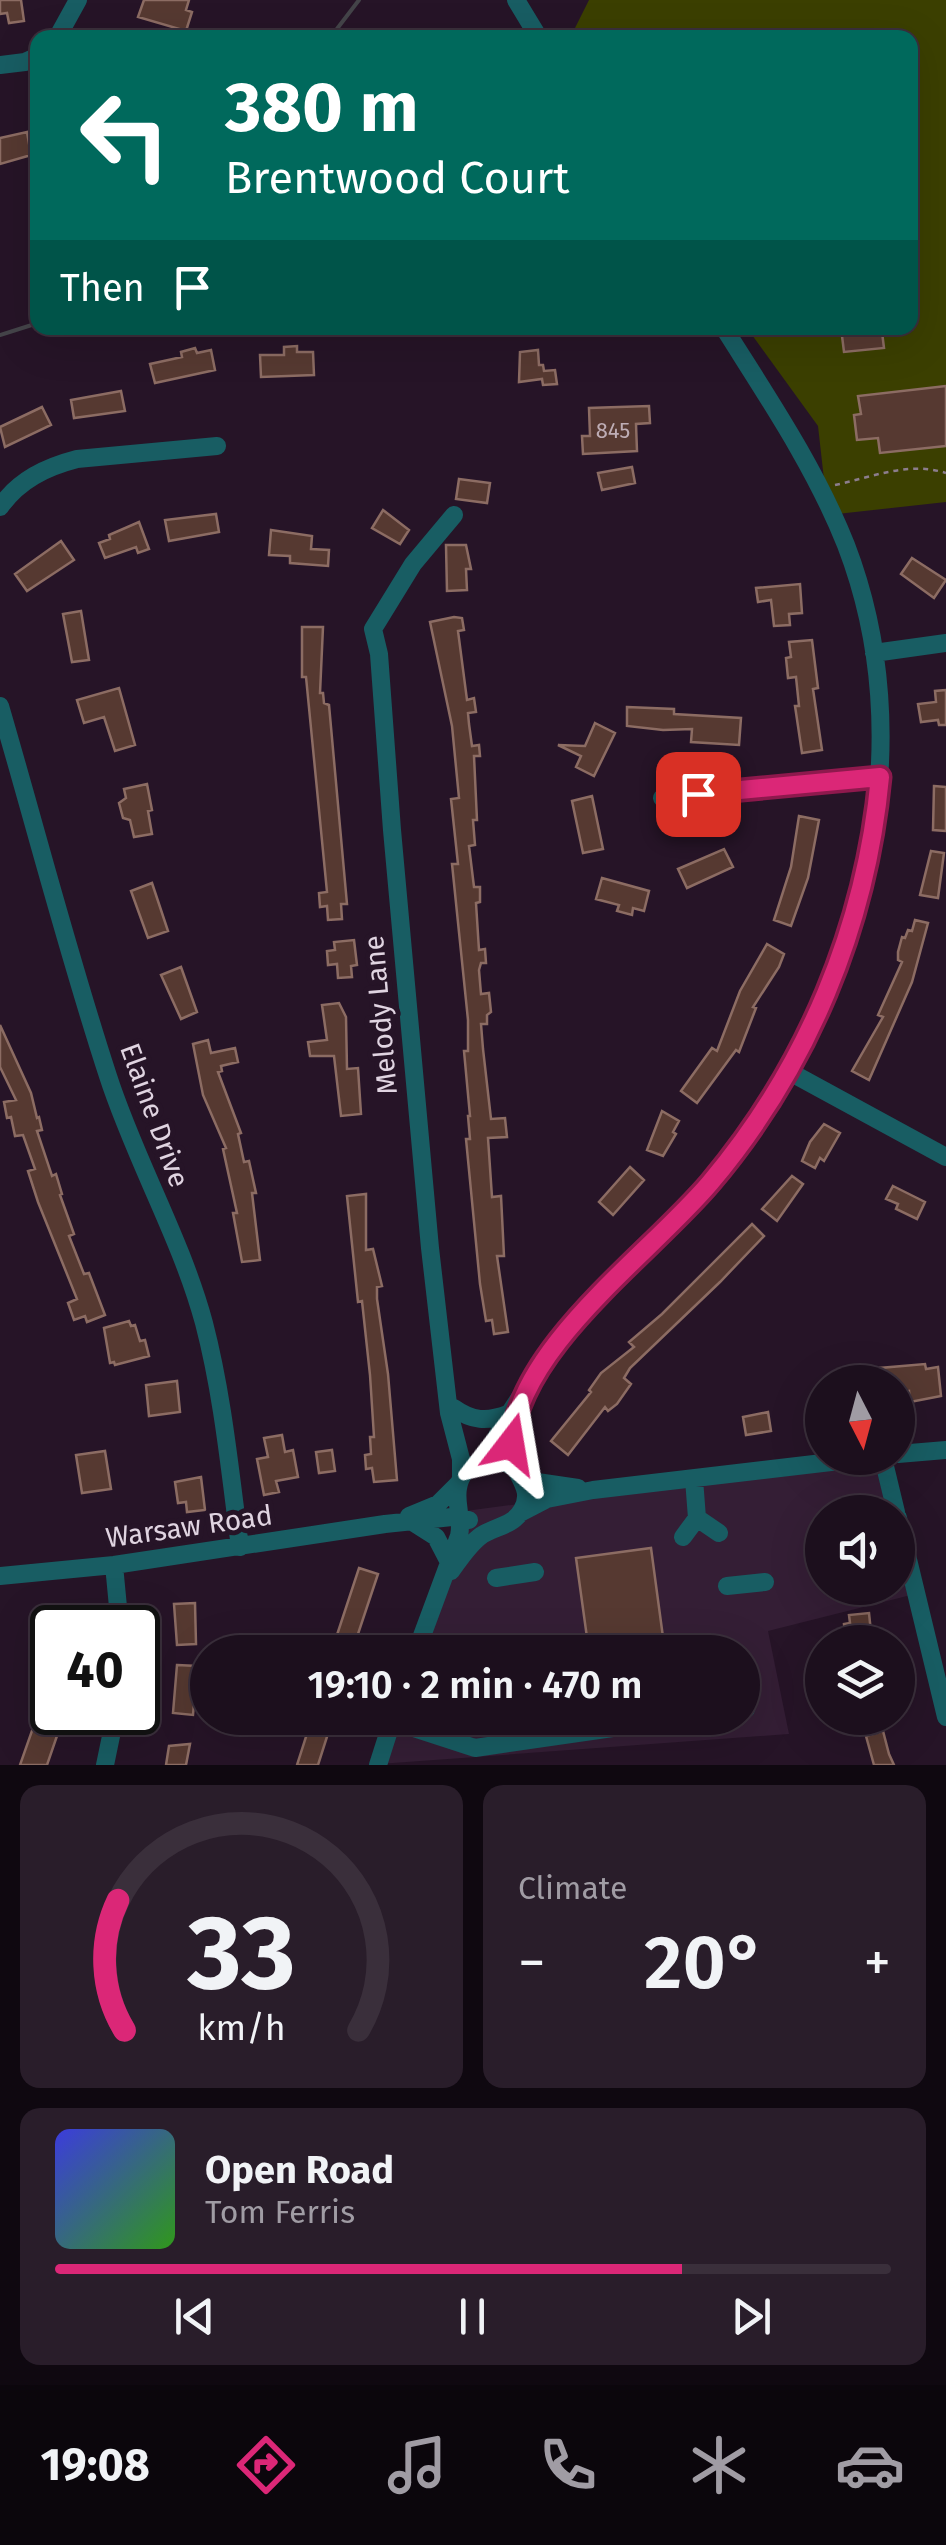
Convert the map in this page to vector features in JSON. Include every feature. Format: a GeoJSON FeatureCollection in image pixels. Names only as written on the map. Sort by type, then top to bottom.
{"type":"FeatureCollection","features":[{"type":"Feature","properties":{"kind":"street"},"geometry":{"type":"LineString","coordinates":[[61,30],[78,0]]}},
{"type":"Feature","properties":{"kind":"street"},"geometry":{"type":"LineString","coordinates":[[516,0],[535,30]]}},
{"type":"Feature","properties":{"kind":"street"},"geometry":{"type":"LineString","coordinates":[[0,65],[30,60]]}},
{"type":"Feature","properties":{"kind":"street"},"geometry":{"type":"LineString","coordinates":[[423,1635],[464,1515],[460,1481],[486,1458],[508,1414],[584,1312],[710,1183],[751,1130],[788,1072],[826,998],[854,919],[869,858],[880,777],[880,714],[874,653],[862,596],[822,490],[728,335]]}},
{"type":"Feature","properties":{"kind":"street"},"geometry":{"type":"LineString","coordinates":[[0,507],[20,485],[55,465],[217,446]]}},
{"type":"Feature","properties":{"kind":"street","name":"Melody Lane"},"geometry":{"type":"LineString","coordinates":[[454,514],[413,564],[373,629],[379,654],[416,1107],[460,1481]]}},
{"type":"Feature","properties":{"kind":"street"},"geometry":{"type":"LineString","coordinates":[[874,653],[946,643]]}},
{"type":"Feature","properties":{"kind":"street","name":"Elaine Drive"},"geometry":{"type":"LineString","coordinates":[[0,706],[108,1076],[204,1322],[218,1387],[240,1547]]}},
{"type":"Feature","properties":{"kind":"street"},"geometry":{"type":"LineString","coordinates":[[662,798],[880,777]]}},
{"type":"Feature","properties":{"kind":"street"},"geometry":{"type":"LineString","coordinates":[[788,1072],[946,1156]]}},
{"type":"Feature","properties":{"kind":"street"},"geometry":{"type":"LineString","coordinates":[[520,1514],[526,1498],[512,1435],[524,1392]]}},
{"type":"Feature","properties":{"kind":"street"},"geometry":{"type":"LineString","coordinates":[[451,1402],[467,1417],[480,1420],[508,1414]]}},
{"type":"Feature","properties":{"kind":"street","name":"Melody Lane"},"geometry":{"type":"LineString","coordinates":[[451,1402],[466,1436],[486,1458]]}},
{"type":"Feature","properties":{"kind":"street"},"geometry":{"type":"LineString","coordinates":[[915,1453],[946,1450]]}},
{"type":"Feature","properties":{"kind":"street"},"geometry":{"type":"LineString","coordinates":[[486,1458],[536,1482],[593,1490]]}},
{"type":"Feature","properties":{"kind":"street"},"geometry":{"type":"LineString","coordinates":[[444,1582],[472,1544],[547,1499],[805,1465]]}},
{"type":"Feature","properties":{"kind":"street"},"geometry":{"type":"LineString","coordinates":[[682,1537],[697,1518],[694,1479]]}},
{"type":"Feature","properties":{"kind":"street","name":"Warsaw Road"},"geometry":{"type":"LineString","coordinates":[[385,1524],[428,1510],[447,1498],[460,1481]]}},
{"type":"Feature","properties":{"kind":"street"},"geometry":{"type":"LineString","coordinates":[[464,1515],[482,1527],[500,1527]]}},
{"type":"Feature","properties":{"kind":"street","name":"Warsaw Road"},"geometry":{"type":"LineString","coordinates":[[0,1576],[464,1515]]}},
{"type":"Feature","properties":{"kind":"street"},"geometry":{"type":"LineString","coordinates":[[697,1518],[719,1533]]}},
{"type":"Feature","properties":{"kind":"street"},"geometry":{"type":"LineString","coordinates":[[414,1523],[436,1537],[448,1562]]}},
{"type":"Feature","properties":{"kind":"street"},"geometry":{"type":"LineString","coordinates":[[114,1564],[118,1605]]}},
{"type":"Feature","properties":{"kind":"street"},"geometry":{"type":"LineString","coordinates":[[496,1578],[534,1572]]}},
{"type":"Feature","properties":{"kind":"street"},"geometry":{"type":"LineString","coordinates":[[728,1586],[765,1582]]}},
{"type":"Feature","properties":{"kind":"street"},"geometry":{"type":"LineString","coordinates":[[914,1605],[946,1717]]}},
{"type":"Feature","properties":{"kind":"street"},"geometry":{"type":"LineString","coordinates":[[105,1765],[111,1735]]}},
{"type":"Feature","properties":{"kind":"street"},"geometry":{"type":"LineString","coordinates":[[378,1765],[388,1735]]}},
{"type":"Feature","properties":{"kind":"street"},"geometry":{"type":"LineString","coordinates":[[439,1735],[476,1748],[565,1735]]}},
{"type":"Feature","properties":{"kind":"path"},"geometry":{"type":"LineString","coordinates":[[822,490],[910,467],[946,473]]}},
{"type":"Feature","properties":{"kind":"shaded area"},"geometry":{"type":"Polygon","coordinates":[[[589,0],[946,0],[946,502],[828,515],[818,426],[752,335],[918,335],[918,30],[574,30],[589,0]]]}},
{"type":"Feature","properties":{"kind":"shaded area"},"geometry":{"type":"Polygon","coordinates":[[[805,1466],[805,1475],[886,1475],[891,1495],[805,1495],[805,1605],[871,1605],[768,1631],[789,1734],[379,1764],[388,1735],[760,1735],[760,1635],[419,1635],[458,1512],[805,1466]]]}},
{"type":"Feature","properties":{"kind":"building"},"geometry":{"type":"Polygon","coordinates":[[[0,0],[21,0],[24,21],[9,23],[7,13],[0,14],[0,0]]]}},
{"type":"Feature","properties":{"kind":"building"},"geometry":{"type":"Polygon","coordinates":[[[144,0],[189,0],[186,10],[192,12],[186,30],[138,17],[144,0]]]}},
{"type":"Feature","properties":{"kind":"building"},"geometry":{"type":"Polygon","coordinates":[[[27,132],[30,155],[0,164],[0,138],[27,132]]]}},
{"type":"Feature","properties":{"kind":"building"},"geometry":{"type":"Polygon","coordinates":[[[842,335],[882,335],[884,348],[844,352],[842,335]]]}},
{"type":"Feature","properties":{"kind":"building"},"geometry":{"type":"Polygon","coordinates":[[[297,346],[297,352],[313,352],[314,375],[261,377],[260,355],[284,355],[284,347],[297,346]]]}},
{"type":"Feature","properties":{"kind":"building"},"geometry":{"type":"Polygon","coordinates":[[[195,348],[197,353],[211,350],[215,370],[155,383],[150,364],[182,357],[181,352],[195,348]]]}},
{"type":"Feature","properties":{"kind":"building"},"geometry":{"type":"Polygon","coordinates":[[[538,350],[539,365],[543,365],[544,371],[555,370],[557,384],[543,385],[542,379],[519,382],[520,352],[538,350]]]}},
{"type":"Feature","properties":{"kind":"building"},"geometry":{"type":"Polygon","coordinates":[[[946,386],[946,446],[880,453],[878,438],[857,440],[854,415],[861,414],[858,396],[946,386]]]}},
{"type":"Feature","properties":{"kind":"building"},"geometry":{"type":"Polygon","coordinates":[[[121,391],[125,411],[74,418],[71,400],[121,391]]]}},
{"type":"Feature","properties":{"kind":"building"},"geometry":{"type":"Polygon","coordinates":[[[649,406],[650,423],[636,424],[637,451],[583,454],[582,436],[590,436],[589,408],[649,406]]]}},
{"type":"Feature","properties":{"kind":"building"},"geometry":{"type":"Polygon","coordinates":[[[42,407],[51,425],[5,447],[0,427],[42,407]]]}},
{"type":"Feature","properties":{"kind":"building"},"geometry":{"type":"Polygon","coordinates":[[[632,467],[635,483],[602,490],[598,473],[632,467]]]}},
{"type":"Feature","properties":{"kind":"building"},"geometry":{"type":"Polygon","coordinates":[[[459,479],[490,483],[487,503],[456,499],[459,479]]]}},
{"type":"Feature","properties":{"kind":"building"},"geometry":{"type":"Polygon","coordinates":[[[383,510],[409,530],[400,544],[372,528],[383,510]]]}},
{"type":"Feature","properties":{"kind":"building"},"geometry":{"type":"Polygon","coordinates":[[[216,514],[219,532],[169,541],[165,520],[216,514]]]}},
{"type":"Feature","properties":{"kind":"building"},"geometry":{"type":"Polygon","coordinates":[[[139,522],[149,549],[138,553],[136,547],[105,558],[99,543],[139,522]]]}},
{"type":"Feature","properties":{"kind":"building"},"geometry":{"type":"Polygon","coordinates":[[[271,530],[312,536],[311,549],[329,550],[328,566],[290,563],[290,556],[269,555],[271,530]]]}},
{"type":"Feature","properties":{"kind":"building"},"geometry":{"type":"Polygon","coordinates":[[[61,541],[74,560],[27,591],[15,574],[61,541]]]}},
{"type":"Feature","properties":{"kind":"building"},"geometry":{"type":"Polygon","coordinates":[[[446,545],[466,545],[471,569],[466,569],[467,590],[447,591],[446,545]]]}},
{"type":"Feature","properties":{"kind":"building"},"geometry":{"type":"Polygon","coordinates":[[[912,558],[946,580],[934,598],[901,574],[912,558]]]}},
{"type":"Feature","properties":{"kind":"building"},"geometry":{"type":"Polygon","coordinates":[[[800,584],[802,613],[789,614],[790,625],[774,626],[771,600],[758,602],[756,588],[800,584]]]}},
{"type":"Feature","properties":{"kind":"building"},"geometry":{"type":"Polygon","coordinates":[[[81,611],[89,660],[72,662],[63,614],[81,611]]]}},
{"type":"Feature","properties":{"kind":"building"},"geometry":{"type":"Polygon","coordinates":[[[462,618],[464,630],[458,631],[467,700],[474,698],[476,712],[468,713],[469,724],[472,746],[479,745],[480,756],[474,756],[477,820],[473,820],[475,845],[469,846],[474,887],[480,887],[480,902],[476,903],[479,950],[485,949],[486,963],[481,963],[479,970],[481,994],[489,993],[491,1012],[487,1024],[481,1024],[483,1049],[491,1119],[505,1118],[507,1137],[488,1138],[492,1197],[501,1196],[504,1256],[497,1256],[508,1332],[494,1334],[492,1320],[486,1321],[480,1284],[466,1139],[470,1139],[464,1051],[468,1051],[468,1020],[452,864],[458,864],[451,799],[459,798],[452,726],[430,622],[462,618]]]}},
{"type":"Feature","properties":{"kind":"building"},"geometry":{"type":"Polygon","coordinates":[[[302,627],[323,627],[320,693],[329,705],[347,904],[341,904],[342,919],[328,920],[327,906],[320,907],[319,893],[327,892],[306,677],[302,677],[302,627]]]}},
{"type":"Feature","properties":{"kind":"building"},"geometry":{"type":"Polygon","coordinates":[[[812,640],[818,688],[813,689],[822,750],[802,753],[795,706],[799,706],[796,677],[788,678],[786,658],[791,657],[789,642],[812,640]]]}},
{"type":"Feature","properties":{"kind":"building"},"geometry":{"type":"Polygon","coordinates":[[[119,688],[135,745],[115,751],[104,717],[84,723],[77,700],[119,688]]]}},
{"type":"Feature","properties":{"kind":"building"},"geometry":{"type":"Polygon","coordinates":[[[946,690],[946,725],[939,725],[938,720],[921,722],[918,704],[936,702],[935,691],[946,690]]]}},
{"type":"Feature","properties":{"kind":"building"},"geometry":{"type":"Polygon","coordinates":[[[627,707],[741,718],[739,745],[691,742],[692,729],[627,726],[627,707]]]}},
{"type":"Feature","properties":{"kind":"building"},"geometry":{"type":"Polygon","coordinates":[[[595,723],[615,733],[594,776],[576,767],[581,756],[558,745],[585,746],[595,723]]]}},
{"type":"Feature","properties":{"kind":"building"},"geometry":{"type":"Polygon","coordinates":[[[147,784],[152,834],[134,837],[130,820],[123,818],[119,803],[126,798],[124,789],[147,784]]]}},
{"type":"Feature","properties":{"kind":"building"},"geometry":{"type":"Polygon","coordinates":[[[934,786],[946,787],[946,831],[933,830],[934,786]]]}},
{"type":"Feature","properties":{"kind":"building"},"geometry":{"type":"Polygon","coordinates":[[[592,796],[603,849],[583,853],[572,801],[592,796]]]}},
{"type":"Feature","properties":{"kind":"building"},"geometry":{"type":"Polygon","coordinates":[[[799,816],[819,820],[808,878],[791,926],[774,920],[791,867],[799,816]]]}},
{"type":"Feature","properties":{"kind":"building"},"geometry":{"type":"Polygon","coordinates":[[[724,849],[733,867],[687,888],[678,869],[724,849]]]}},
{"type":"Feature","properties":{"kind":"building"},"geometry":{"type":"Polygon","coordinates":[[[931,851],[944,853],[938,898],[920,895],[931,851]]]}},
{"type":"Feature","properties":{"kind":"building"},"geometry":{"type":"Polygon","coordinates":[[[602,878],[649,891],[644,911],[633,908],[632,915],[617,911],[619,905],[596,899],[602,878]]]}},
{"type":"Feature","properties":{"kind":"building"},"geometry":{"type":"Polygon","coordinates":[[[152,883],[168,931],[148,938],[131,891],[152,883]]]}},
{"type":"Feature","properties":{"kind":"building"},"geometry":{"type":"Polygon","coordinates":[[[915,920],[928,923],[912,982],[869,1080],[852,1071],[883,1017],[878,1015],[902,962],[898,952],[902,937],[912,931],[915,920]]]}},
{"type":"Feature","properties":{"kind":"building"},"geometry":{"type":"Polygon","coordinates":[[[354,940],[357,965],[351,966],[352,977],[338,978],[337,964],[328,965],[327,951],[335,950],[334,942],[354,940]]]}},
{"type":"Feature","properties":{"kind":"building"},"geometry":{"type":"Polygon","coordinates":[[[767,944],[784,954],[779,967],[753,1007],[756,1008],[739,1052],[736,1050],[697,1103],[681,1091],[712,1048],[717,1051],[740,991],[767,944]]]}},
{"type":"Feature","properties":{"kind":"building"},"geometry":{"type":"Polygon","coordinates":[[[181,967],[197,1012],[181,1019],[161,975],[181,967]]]}},
{"type":"Feature","properties":{"kind":"building"},"geometry":{"type":"Polygon","coordinates":[[[339,1003],[346,1017],[347,1069],[358,1068],[361,1114],[341,1116],[334,1056],[310,1056],[308,1042],[327,1040],[322,1005],[339,1003]]]}},
{"type":"Feature","properties":{"kind":"building"},"geometry":{"type":"Polygon","coordinates":[[[0,1025],[39,1117],[42,1130],[37,1131],[52,1176],[56,1174],[74,1234],[69,1236],[105,1315],[87,1322],[85,1316],[74,1320],[68,1303],[77,1299],[38,1202],[28,1171],[35,1169],[23,1135],[15,1136],[11,1117],[7,1118],[4,1102],[16,1100],[0,1067],[0,1025]]]}},
{"type":"Feature","properties":{"kind":"building"},"geometry":{"type":"Polygon","coordinates":[[[208,1040],[211,1053],[235,1048],[238,1062],[221,1066],[222,1071],[218,1072],[241,1133],[238,1134],[244,1162],[249,1161],[256,1193],[252,1193],[260,1260],[242,1262],[233,1213],[237,1213],[223,1149],[226,1148],[203,1095],[193,1044],[208,1040]]]}},
{"type":"Feature","properties":{"kind":"building"},"geometry":{"type":"Polygon","coordinates":[[[662,1111],[679,1121],[663,1156],[647,1150],[662,1111]]]}},
{"type":"Feature","properties":{"kind":"building"},"geometry":{"type":"Polygon","coordinates":[[[824,1124],[840,1133],[824,1161],[820,1158],[815,1168],[802,1161],[824,1124]]]}},
{"type":"Feature","properties":{"kind":"building"},"geometry":{"type":"Polygon","coordinates":[[[630,1167],[644,1180],[613,1215],[599,1202],[630,1167]]]}},
{"type":"Feature","properties":{"kind":"building"},"geometry":{"type":"Polygon","coordinates":[[[792,1176],[803,1184],[777,1221],[762,1209],[792,1176]]]}},
{"type":"Feature","properties":{"kind":"building"},"geometry":{"type":"Polygon","coordinates":[[[893,1186],[925,1202],[917,1219],[886,1199],[893,1186]]]}},
{"type":"Feature","properties":{"kind":"building"},"geometry":{"type":"Polygon","coordinates":[[[366,1194],[366,1250],[373,1249],[382,1286],[377,1287],[377,1299],[397,1480],[374,1482],[372,1468],[366,1469],[365,1455],[371,1454],[370,1437],[374,1437],[370,1375],[347,1196],[366,1194]]]}},
{"type":"Feature","properties":{"kind":"building"},"geometry":{"type":"Polygon","coordinates":[[[752,1224],[764,1236],[630,1368],[624,1378],[631,1384],[617,1404],[608,1411],[605,1407],[568,1455],[551,1441],[591,1392],[601,1373],[634,1347],[629,1342],[752,1224]]]}},
{"type":"Feature","properties":{"kind":"building"},"geometry":{"type":"Polygon","coordinates":[[[129,1321],[131,1326],[135,1325],[140,1341],[145,1340],[149,1356],[115,1365],[110,1363],[104,1328],[129,1321]]]}},
{"type":"Feature","properties":{"kind":"building"},"geometry":{"type":"Polygon","coordinates":[[[914,1365],[938,1367],[941,1396],[915,1401],[914,1365]]]}},
{"type":"Feature","properties":{"kind":"building"},"geometry":{"type":"Polygon","coordinates":[[[177,1381],[180,1412],[149,1416],[146,1385],[177,1381]]]}},
{"type":"Feature","properties":{"kind":"building"},"geometry":{"type":"Polygon","coordinates":[[[768,1412],[771,1431],[746,1435],[743,1417],[768,1412]]]}},
{"type":"Feature","properties":{"kind":"building"},"geometry":{"type":"Polygon","coordinates":[[[282,1435],[285,1452],[293,1450],[298,1477],[276,1481],[279,1492],[264,1495],[257,1459],[268,1457],[264,1438],[282,1435]]]}},
{"type":"Feature","properties":{"kind":"building"},"geometry":{"type":"Polygon","coordinates":[[[332,1450],[335,1471],[319,1473],[316,1452],[332,1450]]]}},
{"type":"Feature","properties":{"kind":"building"},"geometry":{"type":"Polygon","coordinates":[[[105,1451],[111,1489],[82,1493],[76,1455],[105,1451]]]}},
{"type":"Feature","properties":{"kind":"building"},"geometry":{"type":"Polygon","coordinates":[[[201,1477],[205,1510],[187,1512],[186,1502],[178,1503],[175,1482],[201,1477]]]}},
{"type":"Feature","properties":{"kind":"building"},"geometry":{"type":"Polygon","coordinates":[[[651,1548],[663,1635],[587,1635],[576,1558],[651,1548]]]}},
{"type":"Feature","properties":{"kind":"building"},"geometry":{"type":"Polygon","coordinates":[[[359,1568],[378,1574],[358,1635],[337,1635],[359,1568]]]}},
{"type":"Feature","properties":{"kind":"building"},"geometry":{"type":"Polygon","coordinates":[[[195,1603],[196,1635],[190,1635],[190,1644],[177,1645],[174,1604],[195,1603]]]}},
{"type":"Feature","properties":{"kind":"building"},"geometry":{"type":"Polygon","coordinates":[[[869,1613],[870,1625],[844,1625],[850,1623],[849,1615],[869,1613]]]}},
{"type":"Feature","properties":{"kind":"building"},"geometry":{"type":"Polygon","coordinates":[[[177,1665],[190,1666],[190,1715],[173,1713],[177,1665]]]}},
{"type":"Feature","properties":{"kind":"building"},"geometry":{"type":"Polygon","coordinates":[[[30,1735],[57,1735],[47,1765],[20,1765],[30,1735]]]}},
{"type":"Feature","properties":{"kind":"building"},"geometry":{"type":"Polygon","coordinates":[[[307,1735],[328,1735],[318,1765],[297,1765],[307,1735]]]}},
{"type":"Feature","properties":{"kind":"building"},"geometry":{"type":"Polygon","coordinates":[[[884,1735],[894,1765],[874,1765],[866,1736],[884,1735]]]}},
{"type":"Feature","properties":{"kind":"building"},"geometry":{"type":"Polygon","coordinates":[[[190,1744],[186,1765],[166,1765],[169,1746],[190,1744]]]}},
{"type":"Feature","properties":{"kind":"waterway"},"geometry":{"type":"LineString","coordinates":[[336,30],[359,0]]}},
{"type":"Feature","properties":{"kind":"waterway"},"geometry":{"type":"LineString","coordinates":[[0,335],[30,326]]}},
{"type":"Feature","properties":{"kind":"route"},"geometry":{"type":"LineString","coordinates":[[511,1444],[524,1392],[550,1353],[584,1312],[710,1183],[751,1130],[788,1072],[826,998],[854,919],[869,858],[880,777],[698,794]]}}]}
